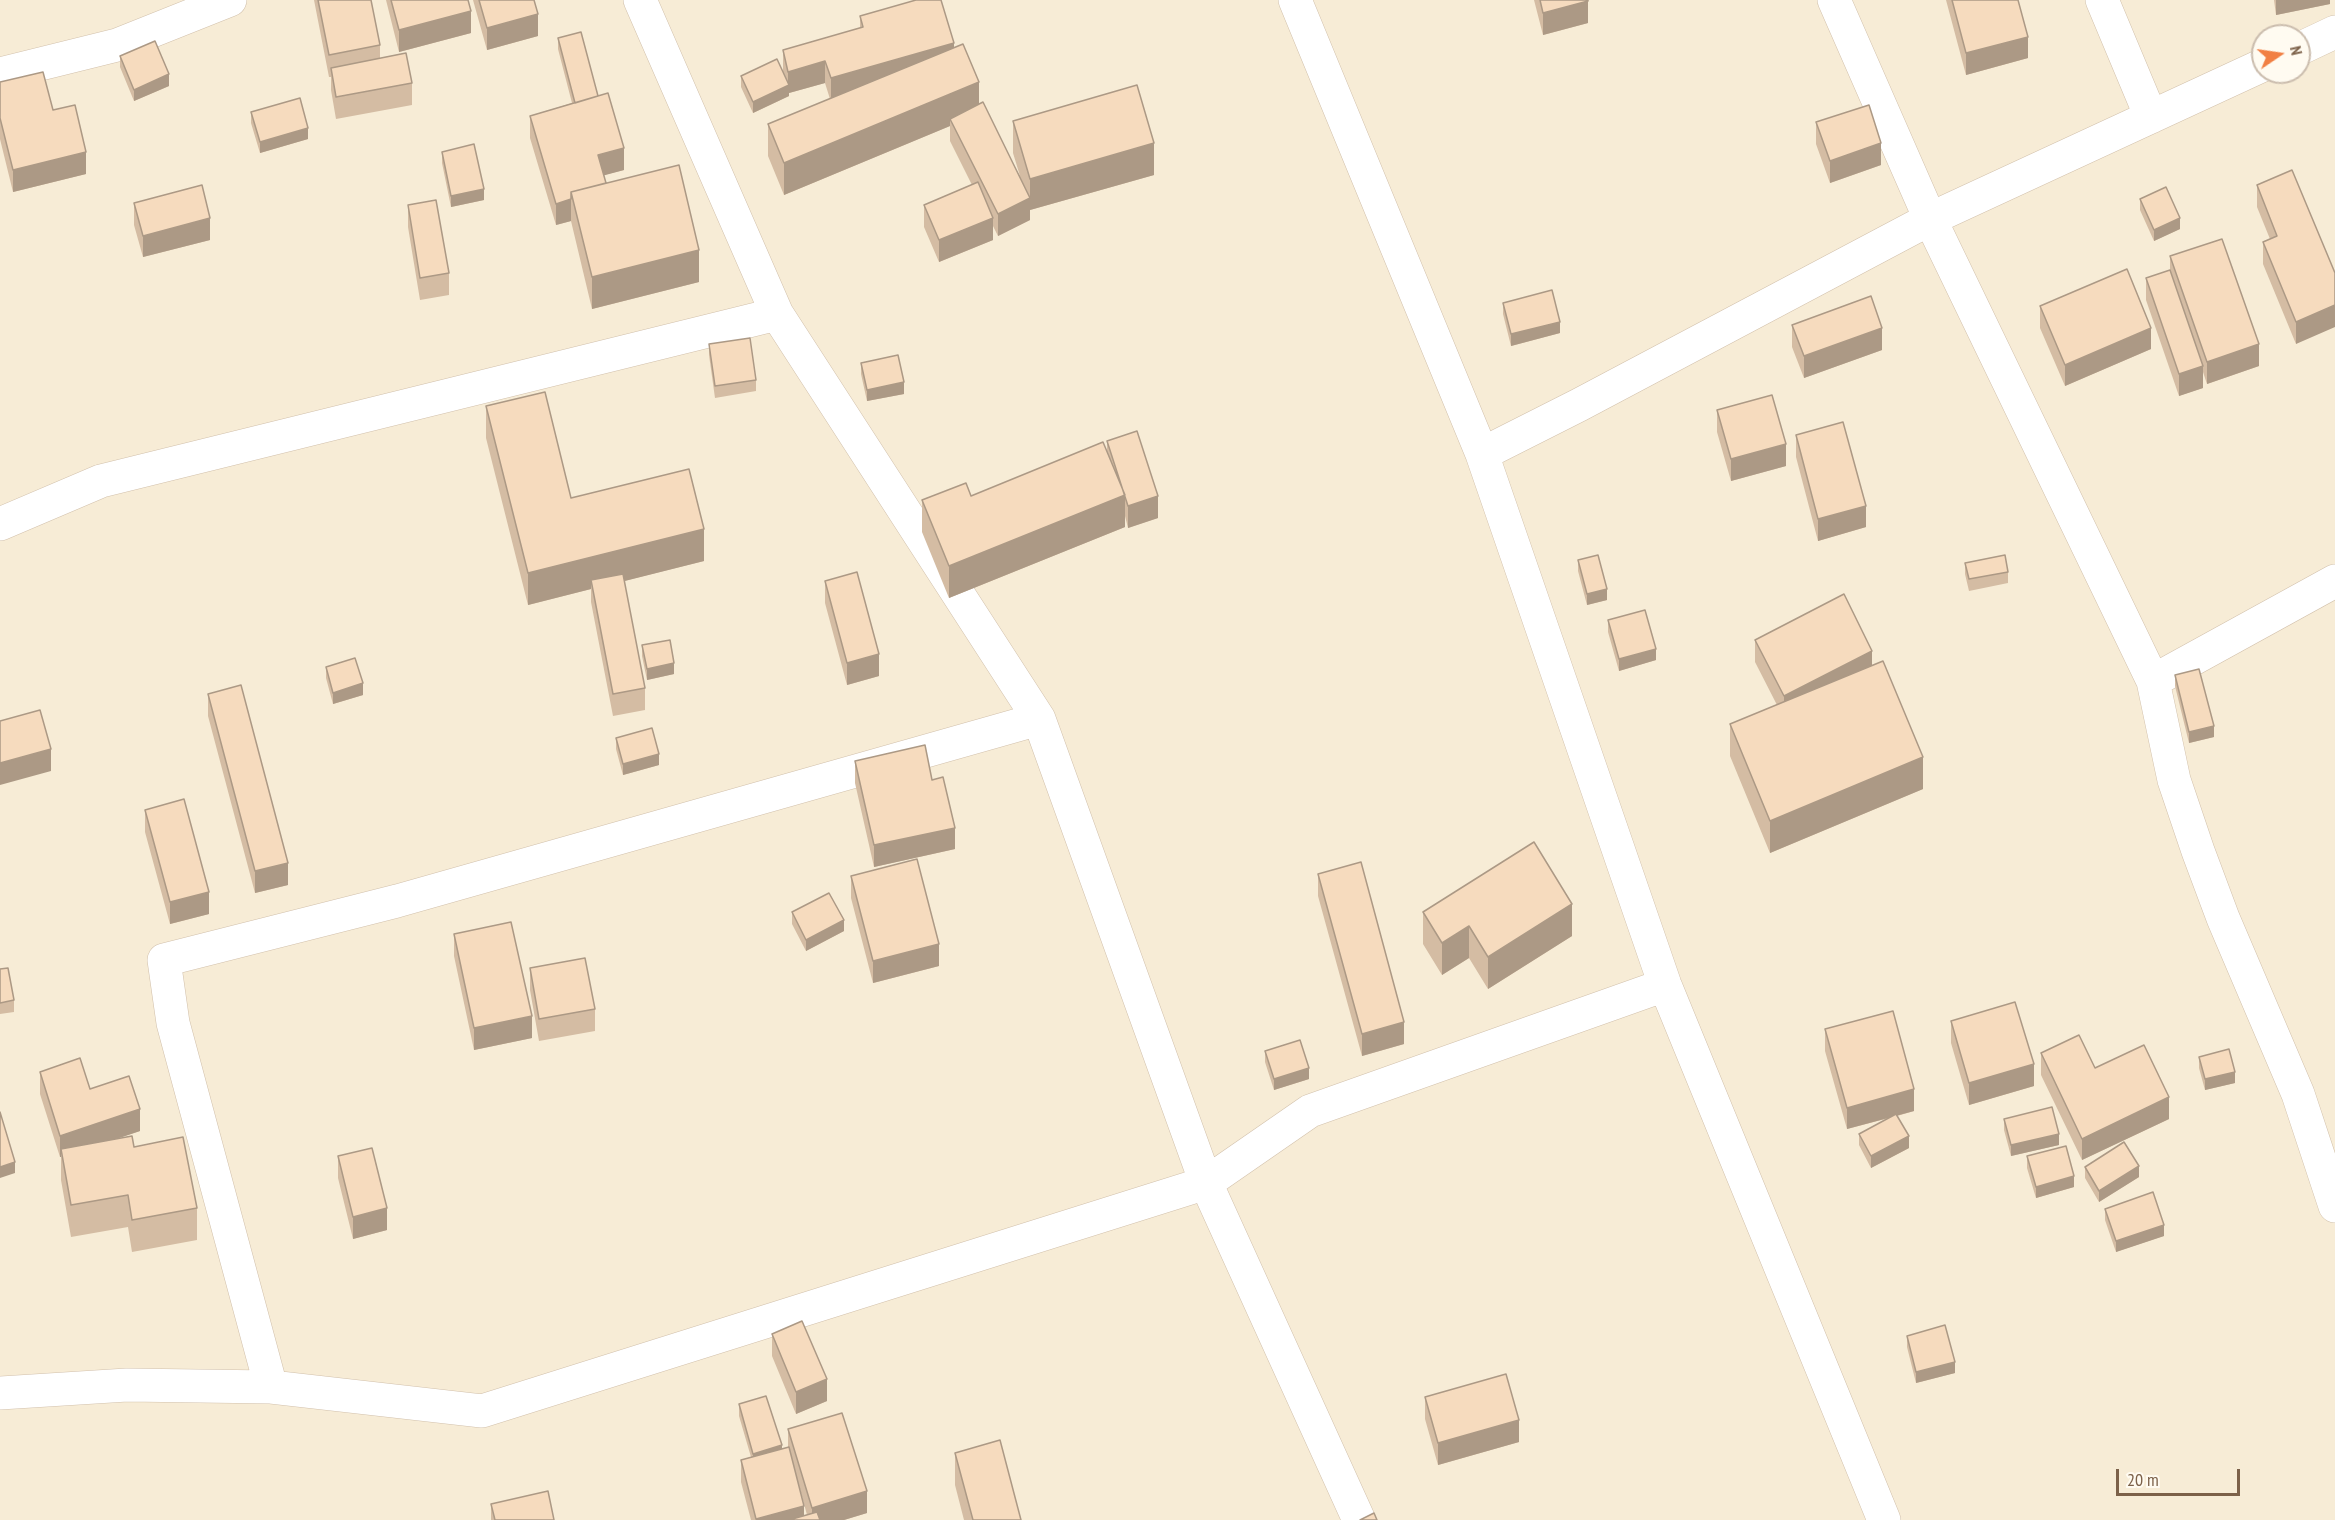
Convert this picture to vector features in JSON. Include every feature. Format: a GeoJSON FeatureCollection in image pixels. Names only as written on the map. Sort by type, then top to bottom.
{"type":"FeatureCollection","features":[{"type":"Feature","properties":{"kind":"street"},"geometry":{"type":"LineString","coordinates":[[0,74],[117,45],[230,0]]}},
{"type":"Feature","properties":{"kind":"street"},"geometry":{"type":"LineString","coordinates":[[640,0],[777,314],[1039,719],[1206,1183],[1359,1520]]}},
{"type":"Feature","properties":{"kind":"street"},"geometry":{"type":"LineString","coordinates":[[1294,0],[1482,454],[1665,985],[1884,1520]]}},
{"type":"Feature","properties":{"kind":"street"},"geometry":{"type":"LineString","coordinates":[[1834,0],[1929,219],[2153,681],[2174,780],[2198,851],[2223,918],[2298,1094],[2335,1206]]}},
{"type":"Feature","properties":{"kind":"street"},"geometry":{"type":"LineString","coordinates":[[2102,0],[2151,117]]}},
{"type":"Feature","properties":{"kind":"street"},"geometry":{"type":"LineString","coordinates":[[2311,44],[2335,33]]}},
{"type":"Feature","properties":{"kind":"street"},"geometry":{"type":"LineString","coordinates":[[1482,454],[1929,219],[2251,71]]}},
{"type":"Feature","properties":{"kind":"street"},"geometry":{"type":"LineString","coordinates":[[0,524],[100,481],[777,314]]}},
{"type":"Feature","properties":{"kind":"street"},"geometry":{"type":"LineString","coordinates":[[2153,681],[2335,581]]}},
{"type":"Feature","properties":{"kind":"street"},"geometry":{"type":"LineString","coordinates":[[271,1387],[173,1023],[164,960],[397,901],[1039,719]]}},
{"type":"Feature","properties":{"kind":"street"},"geometry":{"type":"LineString","coordinates":[[0,1393],[127,1385],[271,1387],[482,1411],[1206,1183],[1310,1112],[1665,985]]}},
{"type":"Feature","properties":{"kind":"shaded area"},"geometry":{"type":"Polygon","coordinates":[[[0,0],[2335,0],[2335,1520],[0,1520],[0,0]]]}},
{"type":"Feature","properties":{"kind":"building"},"geometry":{"type":"Polygon","coordinates":[[[318,0],[371,0],[380,45],[329,55],[318,0]]]}},
{"type":"Feature","properties":{"kind":"building"},"geometry":{"type":"Polygon","coordinates":[[[391,0],[468,0],[471,11],[399,30],[391,0]]]}},
{"type":"Feature","properties":{"kind":"building"},"geometry":{"type":"Polygon","coordinates":[[[479,0],[534,0],[538,14],[487,28],[479,0]]]}},
{"type":"Feature","properties":{"kind":"building"},"geometry":{"type":"Polygon","coordinates":[[[916,0],[941,0],[954,43],[831,78],[825,61],[788,72],[783,50],[863,27],[860,16],[916,0]]]}},
{"type":"Feature","properties":{"kind":"building"},"geometry":{"type":"Polygon","coordinates":[[[1540,0],[1588,0],[1588,1],[1543,13],[1540,0]]]}},
{"type":"Feature","properties":{"kind":"building"},"geometry":{"type":"Polygon","coordinates":[[[1952,0],[2018,0],[2028,37],[1966,53],[1952,0]]]}},
{"type":"Feature","properties":{"kind":"building"},"geometry":{"type":"Polygon","coordinates":[[[581,32],[598,96],[575,103],[558,38],[581,32]]]}},
{"type":"Feature","properties":{"kind":"building"},"geometry":{"type":"Polygon","coordinates":[[[155,41],[169,74],[134,90],[120,56],[155,41]]]}},
{"type":"Feature","properties":{"kind":"building"},"geometry":{"type":"Polygon","coordinates":[[[963,44],[979,82],[784,163],[768,124],[963,44]]]}},
{"type":"Feature","properties":{"kind":"building"},"geometry":{"type":"Polygon","coordinates":[[[406,53],[412,83],[336,97],[331,68],[406,53]]]}},
{"type":"Feature","properties":{"kind":"building"},"geometry":{"type":"Polygon","coordinates":[[[777,59],[789,85],[753,102],[741,76],[777,59]]]}},
{"type":"Feature","properties":{"kind":"building"},"geometry":{"type":"Polygon","coordinates":[[[43,72],[53,110],[75,105],[86,152],[13,170],[0,118],[0,82],[43,72]]]}},
{"type":"Feature","properties":{"kind":"building"},"geometry":{"type":"Polygon","coordinates":[[[1137,85],[1154,143],[1030,179],[1013,121],[1137,85]]]}},
{"type":"Feature","properties":{"kind":"building"},"geometry":{"type":"Polygon","coordinates":[[[608,93],[624,148],[598,155],[606,183],[571,192],[571,199],[556,204],[530,116],[608,93]]]}},
{"type":"Feature","properties":{"kind":"building"},"geometry":{"type":"Polygon","coordinates":[[[300,98],[308,128],[260,142],[251,112],[300,98]]]}},
{"type":"Feature","properties":{"kind":"building"},"geometry":{"type":"Polygon","coordinates":[[[983,102],[1030,198],[998,214],[950,119],[983,102]]]}},
{"type":"Feature","properties":{"kind":"building"},"geometry":{"type":"Polygon","coordinates":[[[1869,105],[1881,143],[1830,161],[1816,122],[1869,105]]]}},
{"type":"Feature","properties":{"kind":"building"},"geometry":{"type":"Polygon","coordinates":[[[474,144],[484,189],[451,196],[442,152],[474,144]]]}},
{"type":"Feature","properties":{"kind":"building"},"geometry":{"type":"Polygon","coordinates":[[[679,165],[699,250],[592,277],[571,192],[679,165]]]}},
{"type":"Feature","properties":{"kind":"building"},"geometry":{"type":"Polygon","coordinates":[[[2292,170],[2335,273],[2335,305],[2296,322],[2263,242],[2277,236],[2257,185],[2292,170]]]}},
{"type":"Feature","properties":{"kind":"building"},"geometry":{"type":"Polygon","coordinates":[[[978,182],[993,218],[939,240],[924,205],[978,182]]]}},
{"type":"Feature","properties":{"kind":"building"},"geometry":{"type":"Polygon","coordinates":[[[202,185],[210,218],[143,236],[134,203],[202,185]]]}},
{"type":"Feature","properties":{"kind":"building"},"geometry":{"type":"Polygon","coordinates":[[[2166,187],[2180,218],[2154,230],[2140,199],[2166,187]]]}},
{"type":"Feature","properties":{"kind":"building"},"geometry":{"type":"Polygon","coordinates":[[[436,200],[449,273],[420,278],[408,205],[436,200]]]}},
{"type":"Feature","properties":{"kind":"building"},"geometry":{"type":"Polygon","coordinates":[[[2222,239],[2259,344],[2207,362],[2170,256],[2222,239]]]}},
{"type":"Feature","properties":{"kind":"building"},"geometry":{"type":"Polygon","coordinates":[[[2127,269],[2151,328],[2065,365],[2040,306],[2127,269]]]}},
{"type":"Feature","properties":{"kind":"building"},"geometry":{"type":"Polygon","coordinates":[[[2170,270],[2203,366],[2179,374],[2146,278],[2170,270]]]}},
{"type":"Feature","properties":{"kind":"building"},"geometry":{"type":"Polygon","coordinates":[[[1552,290],[1560,322],[1511,334],[1503,303],[1552,290]]]}},
{"type":"Feature","properties":{"kind":"building"},"geometry":{"type":"Polygon","coordinates":[[[1871,296],[1882,328],[1804,356],[1792,325],[1871,296]]]}},
{"type":"Feature","properties":{"kind":"building"},"geometry":{"type":"Polygon","coordinates":[[[750,338],[756,380],[715,386],[709,344],[750,338]]]}},
{"type":"Feature","properties":{"kind":"building"},"geometry":{"type":"Polygon","coordinates":[[[898,355],[904,382],[867,390],[861,363],[898,355]]]}},
{"type":"Feature","properties":{"kind":"building"},"geometry":{"type":"Polygon","coordinates":[[[545,392],[571,498],[689,469],[704,529],[528,573],[486,406],[545,392]]]}},
{"type":"Feature","properties":{"kind":"building"},"geometry":{"type":"Polygon","coordinates":[[[1772,395],[1786,444],[1731,459],[1717,410],[1772,395]]]}},
{"type":"Feature","properties":{"kind":"building"},"geometry":{"type":"Polygon","coordinates":[[[1843,422],[1866,506],[1818,519],[1796,435],[1843,422]]]}},
{"type":"Feature","properties":{"kind":"building"},"geometry":{"type":"Polygon","coordinates":[[[1137,431],[1158,496],[1128,506],[1107,441],[1137,431]]]}},
{"type":"Feature","properties":{"kind":"building"},"geometry":{"type":"Polygon","coordinates":[[[1103,442],[1125,495],[949,566],[922,500],[966,483],[971,496],[1103,442]]]}},
{"type":"Feature","properties":{"kind":"building"},"geometry":{"type":"Polygon","coordinates":[[[1598,555],[1607,589],[1587,594],[1578,560],[1598,555]]]}},
{"type":"Feature","properties":{"kind":"building"},"geometry":{"type":"Polygon","coordinates":[[[2005,555],[2008,572],[1969,579],[1965,563],[2005,555]]]}},
{"type":"Feature","properties":{"kind":"building"},"geometry":{"type":"Polygon","coordinates":[[[857,572],[879,654],[847,663],[825,581],[857,572]]]}},
{"type":"Feature","properties":{"kind":"building"},"geometry":{"type":"Polygon","coordinates":[[[623,574],[645,688],[613,694],[591,580],[623,574]]]}},
{"type":"Feature","properties":{"kind":"building"},"geometry":{"type":"Polygon","coordinates":[[[1844,594],[1872,651],[1784,696],[1755,640],[1844,594]]]}},
{"type":"Feature","properties":{"kind":"building"},"geometry":{"type":"Polygon","coordinates":[[[1645,610],[1656,649],[1619,659],[1608,620],[1645,610]]]}},
{"type":"Feature","properties":{"kind":"building"},"geometry":{"type":"Polygon","coordinates":[[[670,640],[674,663],[647,669],[642,645],[670,640]]]}},
{"type":"Feature","properties":{"kind":"building"},"geometry":{"type":"Polygon","coordinates":[[[355,658],[363,683],[333,693],[326,667],[355,658]]]}},
{"type":"Feature","properties":{"kind":"building"},"geometry":{"type":"Polygon","coordinates":[[[1883,661],[1923,757],[1770,821],[1730,724],[1883,661]]]}},
{"type":"Feature","properties":{"kind":"building"},"geometry":{"type":"Polygon","coordinates":[[[2199,669],[2214,726],[2189,732],[2175,675],[2199,669]]]}},
{"type":"Feature","properties":{"kind":"building"},"geometry":{"type":"Polygon","coordinates":[[[241,685],[288,863],[255,871],[208,694],[241,685]]]}},
{"type":"Feature","properties":{"kind":"building"},"geometry":{"type":"Polygon","coordinates":[[[40,710],[51,749],[0,763],[0,721],[40,710]]]}},
{"type":"Feature","properties":{"kind":"building"},"geometry":{"type":"Polygon","coordinates":[[[652,728],[659,754],[623,764],[616,738],[652,728]]]}},
{"type":"Feature","properties":{"kind":"building"},"geometry":{"type":"Polygon","coordinates":[[[925,745],[932,780],[943,777],[955,828],[874,845],[855,761],[925,745]]]}},
{"type":"Feature","properties":{"kind":"building"},"geometry":{"type":"Polygon","coordinates":[[[184,799],[209,892],[170,902],[145,810],[184,799]]]}},
{"type":"Feature","properties":{"kind":"building"},"geometry":{"type":"Polygon","coordinates":[[[1534,842],[1572,904],[1488,957],[1469,926],[1442,943],[1423,912],[1534,842]]]}},
{"type":"Feature","properties":{"kind":"building"},"geometry":{"type":"Polygon","coordinates":[[[917,859],[939,944],[873,961],[851,876],[917,859]]]}},
{"type":"Feature","properties":{"kind":"building"},"geometry":{"type":"Polygon","coordinates":[[[1361,862],[1404,1022],[1362,1034],[1318,874],[1361,862]]]}},
{"type":"Feature","properties":{"kind":"building"},"geometry":{"type":"Polygon","coordinates":[[[829,893],[844,920],[806,940],[792,912],[829,893]]]}},
{"type":"Feature","properties":{"kind":"building"},"geometry":{"type":"Polygon","coordinates":[[[511,922],[532,1016],[474,1028],[454,934],[511,922]]]}},
{"type":"Feature","properties":{"kind":"building"},"geometry":{"type":"Polygon","coordinates":[[[585,958],[595,1009],[539,1019],[530,968],[585,958]]]}},
{"type":"Feature","properties":{"kind":"building"},"geometry":{"type":"Polygon","coordinates":[[[8,968],[14,1000],[0,1003],[0,969],[8,968]]]}},
{"type":"Feature","properties":{"kind":"building"},"geometry":{"type":"Polygon","coordinates":[[[2015,1002],[2034,1064],[1969,1083],[1951,1021],[2015,1002]]]}},
{"type":"Feature","properties":{"kind":"building"},"geometry":{"type":"Polygon","coordinates":[[[1893,1011],[1914,1089],[1847,1108],[1825,1029],[1893,1011]]]}},
{"type":"Feature","properties":{"kind":"building"},"geometry":{"type":"Polygon","coordinates":[[[2079,1035],[2095,1068],[2144,1045],[2169,1097],[2082,1139],[2041,1053],[2079,1035]]]}},
{"type":"Feature","properties":{"kind":"building"},"geometry":{"type":"Polygon","coordinates":[[[1300,1040],[1309,1068],[1274,1079],[1265,1051],[1300,1040]]]}},
{"type":"Feature","properties":{"kind":"building"},"geometry":{"type":"Polygon","coordinates":[[[2229,1049],[2235,1072],[2205,1079],[2199,1057],[2229,1049]]]}},
{"type":"Feature","properties":{"kind":"building"},"geometry":{"type":"Polygon","coordinates":[[[80,1058],[90,1089],[129,1076],[140,1109],[60,1136],[40,1072],[80,1058]]]}},
{"type":"Feature","properties":{"kind":"building"},"geometry":{"type":"Polygon","coordinates":[[[2052,1107],[2059,1134],[2011,1145],[2004,1119],[2052,1107]]]}},
{"type":"Feature","properties":{"kind":"building"},"geometry":{"type":"Polygon","coordinates":[[[0,1112],[15,1162],[0,1167],[0,1112]]]}},
{"type":"Feature","properties":{"kind":"building"},"geometry":{"type":"Polygon","coordinates":[[[1896,1114],[1909,1136],[1871,1156],[1859,1134],[1896,1114]]]}},
{"type":"Feature","properties":{"kind":"building"},"geometry":{"type":"Polygon","coordinates":[[[132,1136],[134,1147],[183,1137],[197,1208],[132,1220],[128,1195],[71,1205],[61,1149],[132,1136]]]}},
{"type":"Feature","properties":{"kind":"building"},"geometry":{"type":"Polygon","coordinates":[[[2124,1142],[2139,1166],[2099,1191],[2085,1167],[2124,1142]]]}},
{"type":"Feature","properties":{"kind":"building"},"geometry":{"type":"Polygon","coordinates":[[[2066,1146],[2074,1176],[2036,1187],[2027,1156],[2066,1146]]]}},
{"type":"Feature","properties":{"kind":"building"},"geometry":{"type":"Polygon","coordinates":[[[372,1148],[387,1208],[353,1217],[338,1156],[372,1148]]]}},
{"type":"Feature","properties":{"kind":"building"},"geometry":{"type":"Polygon","coordinates":[[[2153,1192],[2164,1225],[2116,1241],[2105,1209],[2153,1192]]]}},
{"type":"Feature","properties":{"kind":"building"},"geometry":{"type":"Polygon","coordinates":[[[802,1321],[827,1379],[796,1392],[772,1334],[802,1321]]]}},
{"type":"Feature","properties":{"kind":"building"},"geometry":{"type":"Polygon","coordinates":[[[1945,1325],[1955,1362],[1916,1372],[1907,1336],[1945,1325]]]}},
{"type":"Feature","properties":{"kind":"building"},"geometry":{"type":"Polygon","coordinates":[[[1506,1374],[1519,1420],[1438,1443],[1425,1397],[1506,1374]]]}},
{"type":"Feature","properties":{"kind":"building"},"geometry":{"type":"Polygon","coordinates":[[[766,1396],[782,1445],[753,1454],[739,1404],[766,1396]]]}},
{"type":"Feature","properties":{"kind":"building"},"geometry":{"type":"Polygon","coordinates":[[[842,1413],[867,1491],[812,1508],[788,1429],[842,1413]]]}},
{"type":"Feature","properties":{"kind":"building"},"geometry":{"type":"Polygon","coordinates":[[[1000,1440],[1021,1520],[973,1520],[955,1453],[1000,1440]]]}},
{"type":"Feature","properties":{"kind":"building"},"geometry":{"type":"Polygon","coordinates":[[[789,1447],[804,1506],[756,1519],[741,1460],[789,1447]]]}},
{"type":"Feature","properties":{"kind":"building"},"geometry":{"type":"Polygon","coordinates":[[[548,1491],[554,1520],[495,1520],[491,1504],[548,1491]]]}},
{"type":"Feature","properties":{"kind":"building"},"geometry":{"type":"Polygon","coordinates":[[[817,1512],[820,1520],[789,1520],[817,1512]]]}},
{"type":"Feature","properties":{"kind":"building"},"geometry":{"type":"Polygon","coordinates":[[[1374,1513],[1377,1520],[1360,1520],[1374,1513]]]}}]}
